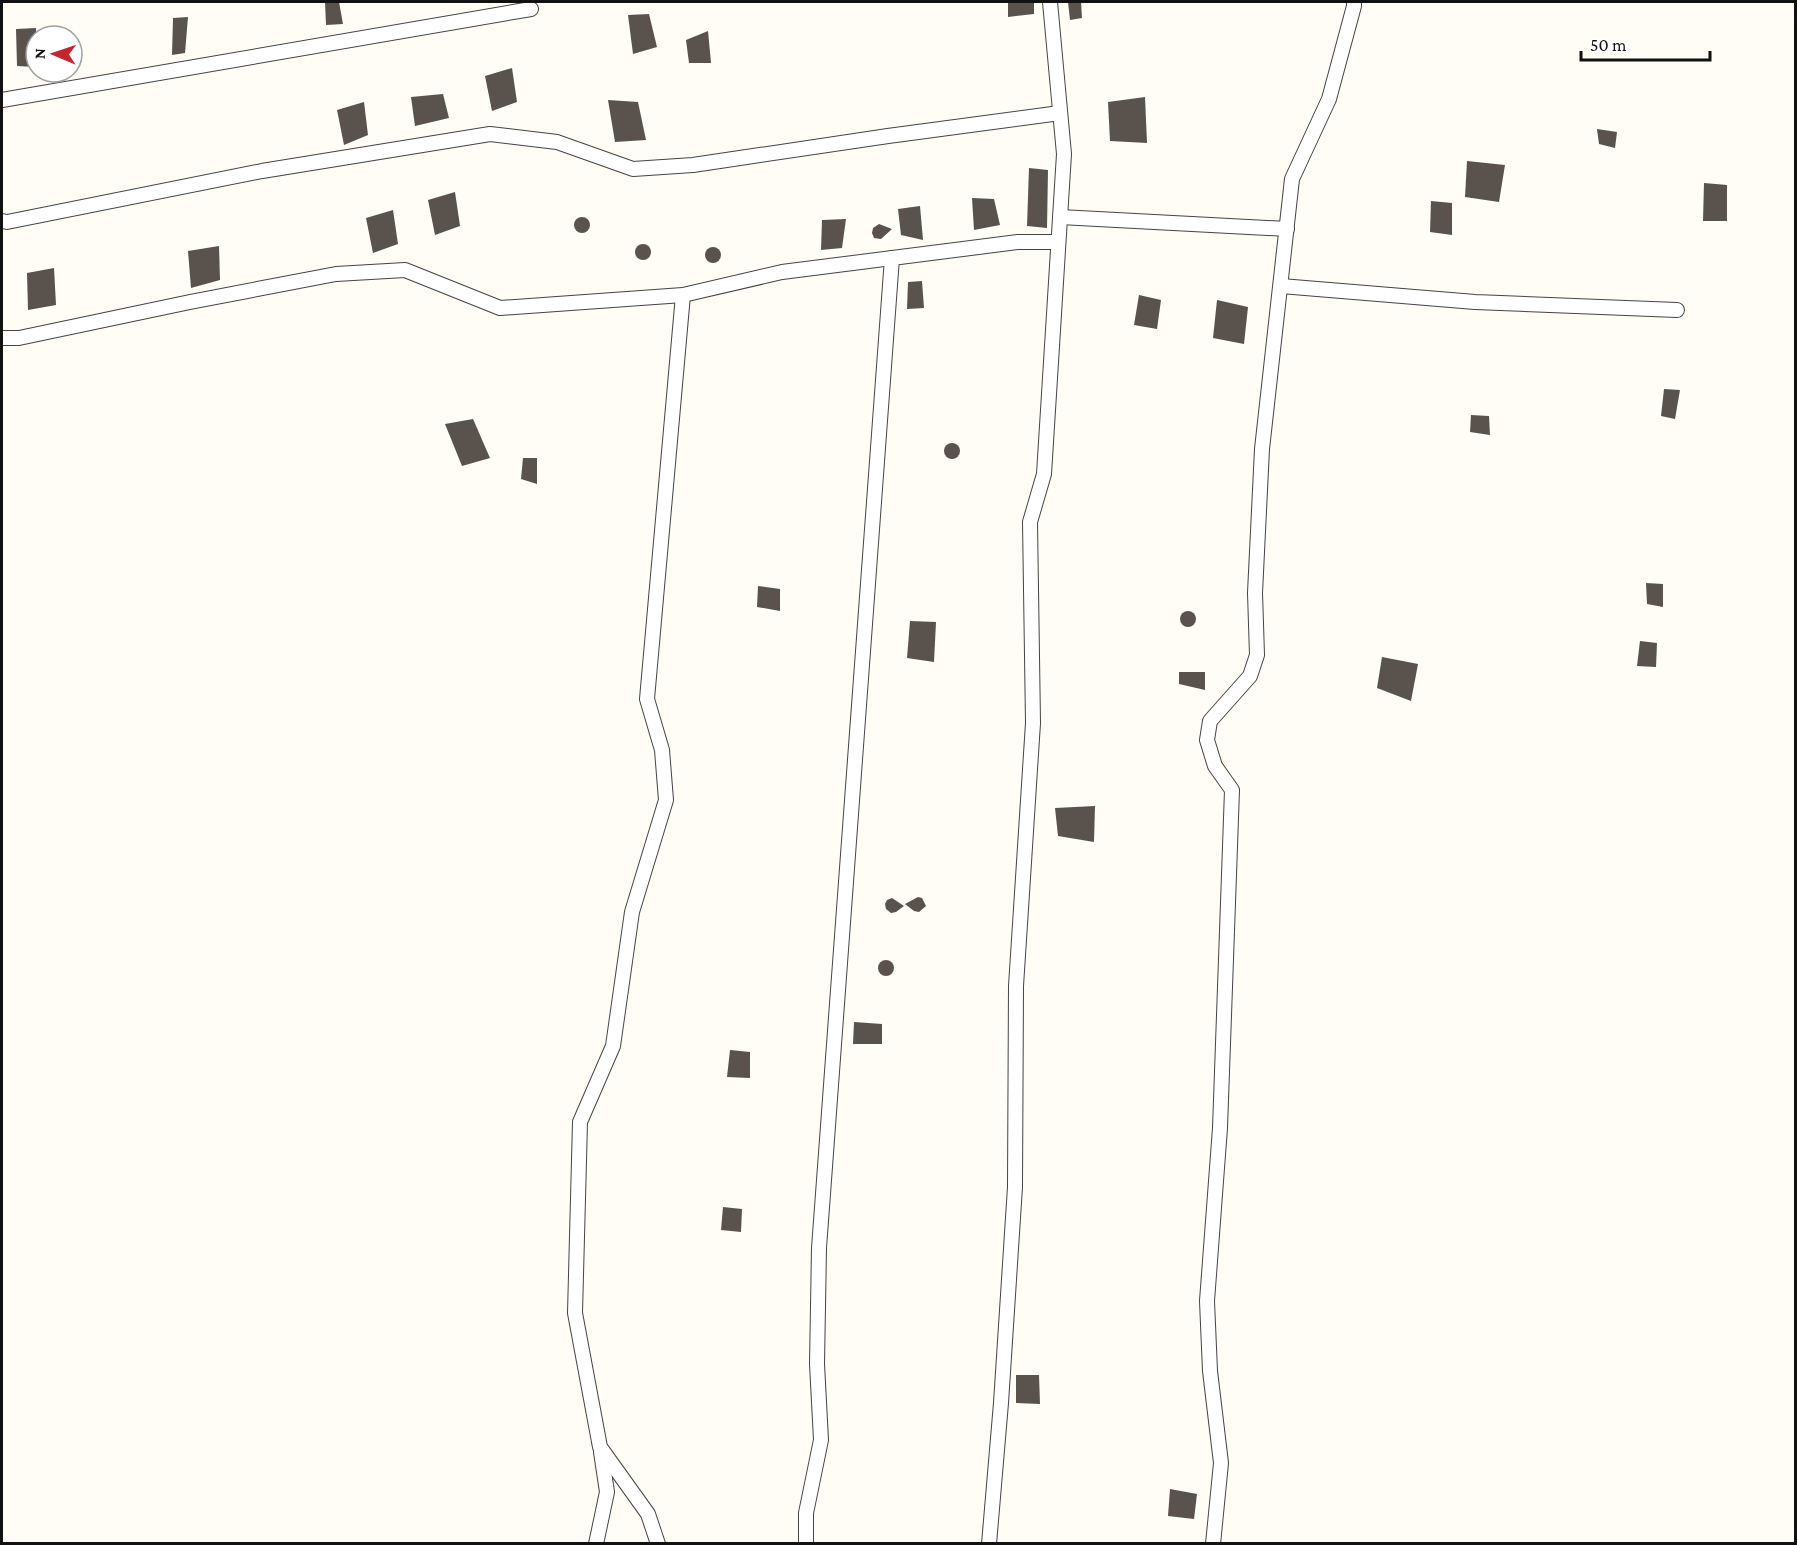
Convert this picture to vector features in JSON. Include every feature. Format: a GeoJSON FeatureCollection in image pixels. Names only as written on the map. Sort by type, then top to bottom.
{"type":"FeatureCollection","features":[{"type":"Feature","properties":{"kind":"street"},"geometry":{"type":"LineString","coordinates":[[989,1544],[1015,1187],[1016,986],[1033,723],[1030,522],[1044,474],[1064,154],[1050,2]]}},
{"type":"Feature","properties":{"kind":"street"},"geometry":{"type":"LineString","coordinates":[[1213,1544],[1221,1463],[1210,1371],[1207,1301],[1220,1128],[1232,790],[1215,766],[1207,740],[1210,721],[1250,676],[1257,655],[1255,593],[1262,449],[1292,179],[1329,99],[1354,2]]}},
{"type":"Feature","properties":{"kind":"street"},"geometry":{"type":"LineString","coordinates":[[2,100],[531,9]]}},
{"type":"Feature","properties":{"kind":"street"},"geometry":{"type":"LineString","coordinates":[[2,221],[7,222],[262,171],[490,134],[557,142],[633,169],[693,165],[1060,113]]}},
{"type":"Feature","properties":{"kind":"street"},"geometry":{"type":"LineString","coordinates":[[1060,217],[1287,229]]}},
{"type":"Feature","properties":{"kind":"street"},"geometry":{"type":"LineString","coordinates":[[2,338],[19,338],[336,274],[405,270],[500,308],[683,296],[782,272],[1018,242],[1058,242]]}},
{"type":"Feature","properties":{"kind":"street"},"geometry":{"type":"LineString","coordinates":[[806,1544],[806,1513],[821,1440],[817,1364],[819,1248],[892,258]]}},
{"type":"Feature","properties":{"kind":"street"},"geometry":{"type":"LineString","coordinates":[[1281,286],[1475,302],[1677,310]]}},
{"type":"Feature","properties":{"kind":"street"},"geometry":{"type":"LineString","coordinates":[[596,1544],[607,1492],[575,1313],[580,1122],[613,1046],[632,912],[666,800],[662,750],[647,699],[683,296]]}},
{"type":"Feature","properties":{"kind":"street"},"geometry":{"type":"LineString","coordinates":[[600,1447],[648,1514],[658,1544]]}},
{"type":"Feature","properties":{"kind":"building"},"geometry":{"type":"Polygon","coordinates":[[[325,2],[339,2],[343,24],[326,25],[325,2]]]}},
{"type":"Feature","properties":{"kind":"building"},"geometry":{"type":"Polygon","coordinates":[[[1008,2],[1034,2],[1034,14],[1008,17],[1008,2]]]}},
{"type":"Feature","properties":{"kind":"building"},"geometry":{"type":"Polygon","coordinates":[[[1068,2],[1081,2],[1082,18],[1070,20],[1068,2]]]}},
{"type":"Feature","properties":{"kind":"building"},"geometry":{"type":"Polygon","coordinates":[[[649,14],[657,47],[633,54],[628,15],[649,14]]]}},
{"type":"Feature","properties":{"kind":"building"},"geometry":{"type":"Polygon","coordinates":[[[188,17],[185,53],[172,55],[173,18],[188,17]]]}},
{"type":"Feature","properties":{"kind":"building"},"geometry":{"type":"Polygon","coordinates":[[[16,29],[24,29],[24,66],[17,66],[16,29]]]}},
{"type":"Feature","properties":{"kind":"building"},"geometry":{"type":"Polygon","coordinates":[[[708,31],[711,63],[689,63],[686,40],[708,31]]]}},
{"type":"Feature","properties":{"kind":"building"},"geometry":{"type":"Polygon","coordinates":[[[512,68],[517,102],[492,111],[485,76],[512,68]]]}},
{"type":"Feature","properties":{"kind":"building"},"geometry":{"type":"Polygon","coordinates":[[[443,94],[449,118],[415,126],[411,97],[443,94]]]}},
{"type":"Feature","properties":{"kind":"building"},"geometry":{"type":"Polygon","coordinates":[[[1145,97],[1147,143],[1110,141],[1108,102],[1145,97]]]}},
{"type":"Feature","properties":{"kind":"building"},"geometry":{"type":"Polygon","coordinates":[[[608,100],[638,102],[646,140],[615,142],[608,100]]]}},
{"type":"Feature","properties":{"kind":"building"},"geometry":{"type":"Polygon","coordinates":[[[364,102],[368,135],[344,145],[337,110],[364,102]]]}},
{"type":"Feature","properties":{"kind":"building"},"geometry":{"type":"Polygon","coordinates":[[[1597,129],[1617,132],[1615,148],[1599,144],[1597,129]]]}},
{"type":"Feature","properties":{"kind":"building"},"geometry":{"type":"Polygon","coordinates":[[[1467,161],[1505,165],[1499,202],[1465,197],[1467,161]]]}},
{"type":"Feature","properties":{"kind":"building"},"geometry":{"type":"Polygon","coordinates":[[[1029,168],[1048,170],[1047,228],[1027,226],[1029,168]]]}},
{"type":"Feature","properties":{"kind":"building"},"geometry":{"type":"Polygon","coordinates":[[[1704,183],[1727,185],[1727,221],[1703,221],[1704,183]]]}},
{"type":"Feature","properties":{"kind":"building"},"geometry":{"type":"Polygon","coordinates":[[[455,192],[460,226],[435,235],[428,200],[455,192]]]}},
{"type":"Feature","properties":{"kind":"building"},"geometry":{"type":"Polygon","coordinates":[[[972,198],[994,199],[1000,225],[974,230],[972,198]]]}},
{"type":"Feature","properties":{"kind":"building"},"geometry":{"type":"Polygon","coordinates":[[[1431,201],[1452,203],[1452,235],[1430,232],[1431,201]]]}},
{"type":"Feature","properties":{"kind":"building"},"geometry":{"type":"Polygon","coordinates":[[[920,206],[923,240],[901,235],[898,209],[920,206]]]}},
{"type":"Feature","properties":{"kind":"building"},"geometry":{"type":"Polygon","coordinates":[[[393,210],[398,244],[373,253],[366,218],[393,210]]]}},
{"type":"Feature","properties":{"kind":"building"},"geometry":{"type":"Polygon","coordinates":[[[582,217],[590,225],[582,233],[574,225],[582,217]]]}},
{"type":"Feature","properties":{"kind":"building"},"geometry":{"type":"Polygon","coordinates":[[[846,219],[842,248],[821,250],[822,220],[846,219]]]}},
{"type":"Feature","properties":{"kind":"building"},"geometry":{"type":"Polygon","coordinates":[[[879,224],[892,229],[881,239],[874,238],[872,233],[873,228],[879,224]]]}},
{"type":"Feature","properties":{"kind":"building"},"geometry":{"type":"Polygon","coordinates":[[[643,244],[651,252],[643,260],[635,252],[643,244]]]}},
{"type":"Feature","properties":{"kind":"building"},"geometry":{"type":"Polygon","coordinates":[[[219,246],[220,280],[191,288],[188,251],[219,246]]]}},
{"type":"Feature","properties":{"kind":"building"},"geometry":{"type":"Polygon","coordinates":[[[713,247],[721,255],[713,263],[705,255],[713,247]]]}},
{"type":"Feature","properties":{"kind":"building"},"geometry":{"type":"Polygon","coordinates":[[[54,268],[56,305],[28,310],[27,273],[54,268]]]}},
{"type":"Feature","properties":{"kind":"building"},"geometry":{"type":"Polygon","coordinates":[[[922,281],[924,308],[907,309],[908,282],[922,281]]]}},
{"type":"Feature","properties":{"kind":"building"},"geometry":{"type":"Polygon","coordinates":[[[1139,295],[1161,300],[1157,329],[1134,325],[1139,295]]]}},
{"type":"Feature","properties":{"kind":"building"},"geometry":{"type":"Polygon","coordinates":[[[1217,300],[1248,307],[1244,344],[1213,338],[1217,300]]]}},
{"type":"Feature","properties":{"kind":"building"},"geometry":{"type":"Polygon","coordinates":[[[1664,389],[1680,390],[1675,419],[1661,416],[1664,389]]]}},
{"type":"Feature","properties":{"kind":"building"},"geometry":{"type":"Polygon","coordinates":[[[1471,415],[1489,416],[1490,435],[1470,432],[1471,415]]]}},
{"type":"Feature","properties":{"kind":"building"},"geometry":{"type":"Polygon","coordinates":[[[473,419],[490,458],[462,466],[445,424],[473,419]]]}},
{"type":"Feature","properties":{"kind":"building"},"geometry":{"type":"Polygon","coordinates":[[[952,443],[960,451],[952,459],[944,451],[952,443]]]}},
{"type":"Feature","properties":{"kind":"building"},"geometry":{"type":"Polygon","coordinates":[[[523,458],[537,458],[537,484],[521,479],[523,458]]]}},
{"type":"Feature","properties":{"kind":"building"},"geometry":{"type":"Polygon","coordinates":[[[1646,583],[1663,584],[1663,607],[1647,604],[1646,583]]]}},
{"type":"Feature","properties":{"kind":"building"},"geometry":{"type":"Polygon","coordinates":[[[758,586],[780,589],[780,611],[757,607],[758,586]]]}},
{"type":"Feature","properties":{"kind":"building"},"geometry":{"type":"Polygon","coordinates":[[[1188,611],[1196,619],[1188,627],[1180,619],[1188,611]]]}},
{"type":"Feature","properties":{"kind":"building"},"geometry":{"type":"Polygon","coordinates":[[[910,621],[936,622],[934,662],[907,658],[910,621]]]}},
{"type":"Feature","properties":{"kind":"building"},"geometry":{"type":"Polygon","coordinates":[[[1640,641],[1657,643],[1656,667],[1637,666],[1640,641]]]}},
{"type":"Feature","properties":{"kind":"building"},"geometry":{"type":"Polygon","coordinates":[[[1382,657],[1418,664],[1411,701],[1377,688],[1382,657]]]}},
{"type":"Feature","properties":{"kind":"building"},"geometry":{"type":"Polygon","coordinates":[[[1179,672],[1205,672],[1205,690],[1179,684],[1179,672]]]}},
{"type":"Feature","properties":{"kind":"building"},"geometry":{"type":"Polygon","coordinates":[[[1095,806],[1094,842],[1058,836],[1055,808],[1095,806]]]}},
{"type":"Feature","properties":{"kind":"building"},"geometry":{"type":"Polygon","coordinates":[[[918,897],[922,898],[926,906],[919,912],[905,904],[918,897]]]}},
{"type":"Feature","properties":{"kind":"building"},"geometry":{"type":"Polygon","coordinates":[[[892,898],[904,906],[891,913],[886,909],[885,904],[892,898]]]}},
{"type":"Feature","properties":{"kind":"building"},"geometry":{"type":"Polygon","coordinates":[[[886,960],[894,968],[886,976],[878,968],[886,960]]]}},
{"type":"Feature","properties":{"kind":"building"},"geometry":{"type":"Polygon","coordinates":[[[854,1022],[882,1024],[882,1044],[853,1044],[854,1022]]]}},
{"type":"Feature","properties":{"kind":"building"},"geometry":{"type":"Polygon","coordinates":[[[730,1050],[750,1052],[750,1078],[727,1077],[730,1050]]]}},
{"type":"Feature","properties":{"kind":"building"},"geometry":{"type":"Polygon","coordinates":[[[723,1207],[742,1209],[741,1232],[721,1230],[723,1207]]]}},
{"type":"Feature","properties":{"kind":"building"},"geometry":{"type":"Polygon","coordinates":[[[1016,1375],[1039,1375],[1040,1404],[1016,1403],[1016,1375]]]}},
{"type":"Feature","properties":{"kind":"building"},"geometry":{"type":"Polygon","coordinates":[[[1170,1489],[1197,1494],[1194,1519],[1168,1516],[1170,1489]]]}}]}
